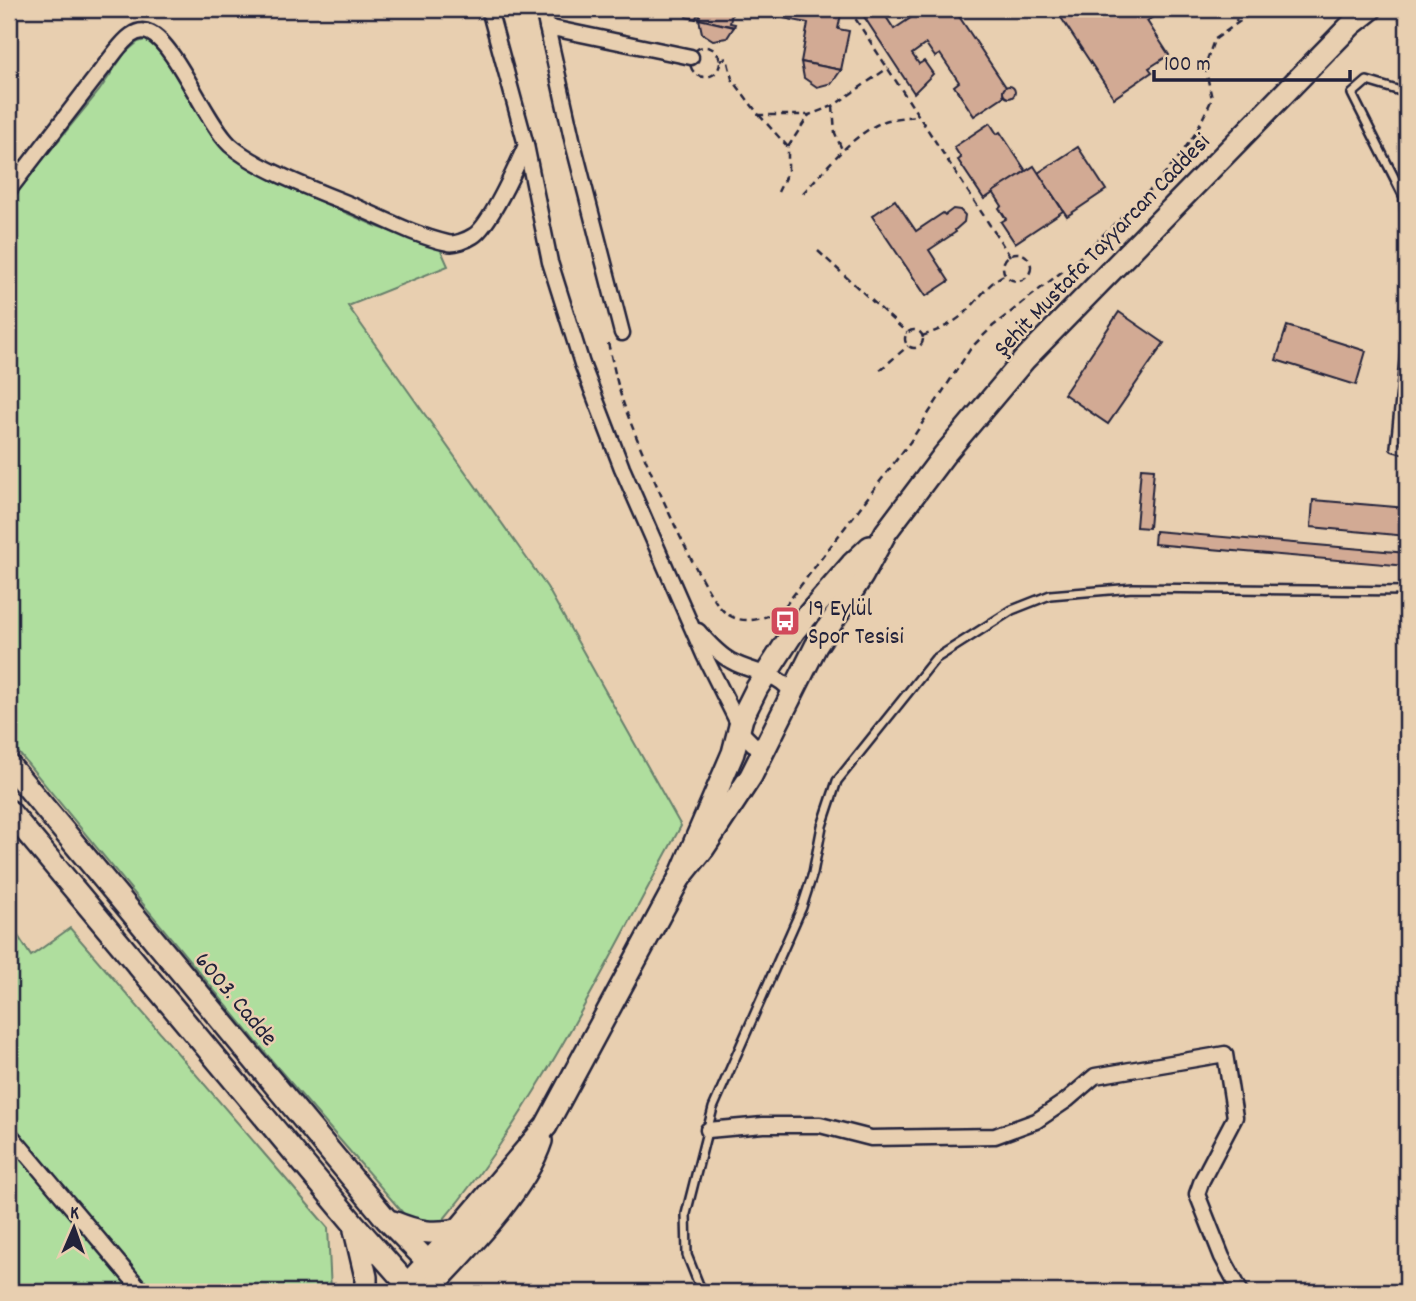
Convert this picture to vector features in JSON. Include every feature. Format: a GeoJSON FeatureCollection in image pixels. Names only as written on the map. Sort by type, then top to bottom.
{"type":"FeatureCollection","features":[{"type":"Feature","properties":{"kind":"main road","name":"Şehit Mustafa Tayyarcan Caddesi"},"geometry":{"type":"LineString","coordinates":[[438,1277],[476,1238],[522,1179],[539,1147],[546,1126],[679,879],[733,753],[739,726],[766,673],[794,631],[815,605],[886,531],[944,455],[1024,360],[1352,23],[1371,9]]}},
{"type":"Feature","properties":{"kind":"main road","name":"Şehit Mustafa Tayyarcan Caddesi"},"geometry":{"type":"LineString","coordinates":[[679,879],[726,816],[765,751],[816,646],[862,576],[886,531]]}},
{"type":"Feature","properties":{"kind":"main road","name":"6003. Cadde"},"geometry":{"type":"LineString","coordinates":[[9,765],[387,1220],[438,1277]]}},
{"type":"Feature","properties":{"kind":"main road"},"geometry":{"type":"LineString","coordinates":[[9,811],[407,1290],[438,1277]]}},
{"type":"Feature","properties":{"kind":"main road","name":"Şehit Mustafa Tayyarcan Caddesi"},"geometry":{"type":"LineString","coordinates":[[438,1277],[458,1230],[546,1126]]}},
{"type":"Feature","properties":{"kind":"main road"},"geometry":{"type":"LineString","coordinates":[[387,1220],[416,1232],[438,1234],[458,1230]]}},
{"type":"Feature","properties":{"kind":"main road"},"geometry":{"type":"LineString","coordinates":[[354,1224],[362,1256],[366,1292]]}},
{"type":"Feature","properties":{"kind":"main road"},"geometry":{"type":"LineString","coordinates":[[427,1292],[438,1277]]}},
{"type":"Feature","properties":{"kind":"street"},"geometry":{"type":"LineString","coordinates":[[489,9],[526,145],[550,262],[582,364],[622,468],[739,726],[752,744],[765,751]]}},
{"type":"Feature","properties":{"kind":"street"},"geometry":{"type":"LineString","coordinates":[[543,9],[573,144],[622,333]]}},
{"type":"Feature","properties":{"kind":"street"},"geometry":{"type":"LineString","coordinates":[[547,27],[691,57]]}},
{"type":"Feature","properties":{"kind":"street"},"geometry":{"type":"LineString","coordinates":[[9,190],[116,51],[128,37],[142,31],[152,33],[165,45],[230,144],[258,163],[326,194],[409,230],[451,244],[475,235],[499,201],[526,145]]}},
{"type":"Feature","properties":{"kind":"street"},"geometry":{"type":"LineString","coordinates":[[692,625],[730,661],[766,673],[783,683],[793,695]]}},
{"type":"Feature","properties":{"kind":"street"},"geometry":{"type":"LineString","coordinates":[[708,1130],[763,1125],[820,1125],[871,1138],[995,1136],[1036,1121],[1067,1101],[1095,1076],[1225,1054],[1235,1117],[1197,1194],[1222,1257],[1241,1292]]}},
{"type":"Feature","properties":{"kind":"street"},"geometry":{"type":"LineString","coordinates":[[9,1133],[143,1292]]}},
{"type":"Feature","properties":{"kind":"lane"},"geometry":{"type":"LineString","coordinates":[[1407,93],[1367,81],[1352,94],[1404,197],[1407,243]]}},
{"type":"Feature","properties":{"kind":"lane"},"geometry":{"type":"LineString","coordinates":[[1407,332],[1395,447],[1407,450]]}},
{"type":"Feature","properties":{"kind":"lane"},"geometry":{"type":"LineString","coordinates":[[706,1292],[699,1285],[687,1255],[686,1214],[713,1108],[802,907],[813,873],[822,826],[837,780],[935,659],[1012,610],[1050,595],[1133,588],[1407,591]]}},
{"type":"Feature","properties":{"kind":"path"},"geometry":{"type":"LineString","coordinates":[[849,9],[1010,256]]}},
{"type":"Feature","properties":{"kind":"path"},"geometry":{"type":"LineString","coordinates":[[1229,9],[1237,22]]}},
{"type":"Feature","properties":{"kind":"path"},"geometry":{"type":"LineString","coordinates":[[608,343],[624,404],[681,537],[717,606],[728,615],[745,620],[762,619],[782,610],[910,442],[971,348],[993,326],[1078,259],[1153,187],[1179,157],[1195,134],[1212,99],[1205,66],[1208,51],[1214,40],[1257,9]]}},
{"type":"Feature","properties":{"kind":"path"},"geometry":{"type":"LineString","coordinates":[[707,47],[715,50],[720,60],[715,75],[703,78],[693,72],[691,57],[696,50],[707,47]]}},
{"type":"Feature","properties":{"kind":"path"},"geometry":{"type":"LineString","coordinates":[[720,60],[727,58],[732,79],[788,148]]}},
{"type":"Feature","properties":{"kind":"path"},"geometry":{"type":"LineString","coordinates":[[759,115],[809,115],[833,106],[888,68]]}},
{"type":"Feature","properties":{"kind":"path"},"geometry":{"type":"LineString","coordinates":[[833,106],[835,132],[843,152]]}},
{"type":"Feature","properties":{"kind":"path"},"geometry":{"type":"LineString","coordinates":[[778,192],[788,171],[788,148],[809,115]]}},
{"type":"Feature","properties":{"kind":"path"},"geometry":{"type":"LineString","coordinates":[[803,193],[870,128],[887,120],[919,116]]}},
{"type":"Feature","properties":{"kind":"path"},"geometry":{"type":"LineString","coordinates":[[818,251],[907,333]]}},
{"type":"Feature","properties":{"kind":"path"},"geometry":{"type":"LineString","coordinates":[[1024,255],[1031,264],[1031,271],[1024,279],[1018,281],[1006,274],[1004,264],[1010,256],[1024,255]]}},
{"type":"Feature","properties":{"kind":"path"},"geometry":{"type":"LineString","coordinates":[[922,336],[946,327],[962,315],[991,283],[1006,274]]}},
{"type":"Feature","properties":{"kind":"path"},"geometry":{"type":"LineString","coordinates":[[915,330],[922,336],[923,341],[915,348],[908,346],[905,340],[907,333],[915,330]]}},
{"type":"Feature","properties":{"kind":"path"},"geometry":{"type":"LineString","coordinates":[[880,370],[908,346]]}},
{"type":"Feature","properties":{"kind":"green space"},"geometry":{"type":"Polygon","coordinates":[[[149,39],[159,47],[198,115],[235,159],[281,184],[378,227],[440,248],[448,266],[348,306],[547,587],[681,826],[540,1083],[475,1180],[439,1225],[419,1224],[403,1213],[278,1068],[9,741],[9,201],[99,91],[125,53],[138,42],[149,39]]]}},
{"type":"Feature","properties":{"kind":"green space"},"geometry":{"type":"Polygon","coordinates":[[[9,922],[31,956],[70,928],[328,1228],[331,1292],[9,1292],[9,922]]]}},
{"type":"Feature","properties":{"kind":"building"},"geometry":{"type":"Polygon","coordinates":[[[733,9],[730,23],[735,24],[734,27],[699,19],[700,16],[697,15],[696,19],[686,17],[687,11],[733,9]]]}},
{"type":"Feature","properties":{"kind":"building"},"geometry":{"type":"Polygon","coordinates":[[[738,9],[842,9],[838,29],[849,31],[841,70],[801,62],[808,23],[738,9]]]}},
{"type":"Feature","properties":{"kind":"building"},"geometry":{"type":"Polygon","coordinates":[[[859,9],[881,9],[894,29],[918,13],[915,9],[954,9],[1006,87],[1004,96],[974,116],[954,86],[959,82],[940,54],[935,57],[926,44],[912,54],[919,64],[924,61],[933,74],[914,93],[859,9]]]}},
{"type":"Feature","properties":{"kind":"building"},"geometry":{"type":"Polygon","coordinates":[[[1048,9],[1148,9],[1153,17],[1147,21],[1169,55],[1149,68],[1152,72],[1114,98],[1058,13],[1053,16],[1048,9]]]}},
{"type":"Feature","properties":{"kind":"building"},"geometry":{"type":"Polygon","coordinates":[[[699,19],[734,27],[727,38],[713,40],[702,33],[699,19]]]}},
{"type":"Feature","properties":{"kind":"building"},"geometry":{"type":"Polygon","coordinates":[[[801,62],[841,70],[832,83],[817,87],[804,78],[801,62]]]}},
{"type":"Feature","properties":{"kind":"building"},"geometry":{"type":"Polygon","coordinates":[[[1009,86],[1015,92],[1009,98],[1003,92],[1009,86]]]}},
{"type":"Feature","properties":{"kind":"building"},"geometry":{"type":"Polygon","coordinates":[[[990,123],[997,134],[1000,132],[1026,171],[984,199],[958,160],[961,158],[954,147],[990,123]]]}},
{"type":"Feature","properties":{"kind":"building"},"geometry":{"type":"Polygon","coordinates":[[[1078,147],[1106,190],[1067,216],[1038,173],[1078,147]]]}},
{"type":"Feature","properties":{"kind":"building"},"geometry":{"type":"Polygon","coordinates":[[[1034,166],[1063,211],[1015,243],[1001,222],[1006,219],[993,192],[1034,166]]]}},
{"type":"Feature","properties":{"kind":"building"},"geometry":{"type":"Polygon","coordinates":[[[895,200],[916,231],[953,209],[960,210],[965,215],[964,222],[956,232],[929,250],[949,281],[926,296],[872,216],[895,200]]]}},
{"type":"Feature","properties":{"kind":"building"},"geometry":{"type":"Polygon","coordinates":[[[1119,312],[1164,343],[1108,424],[1064,394],[1119,312]]]}},
{"type":"Feature","properties":{"kind":"building"},"geometry":{"type":"Polygon","coordinates":[[[1287,326],[1366,351],[1356,385],[1276,360],[1287,326]]]}},
{"type":"Feature","properties":{"kind":"building"},"geometry":{"type":"Polygon","coordinates":[[[1141,468],[1154,469],[1149,528],[1136,527],[1141,468]]]}},
{"type":"Feature","properties":{"kind":"building"},"geometry":{"type":"Polygon","coordinates":[[[1313,500],[1407,508],[1407,536],[1311,527],[1313,500]]]}},
{"type":"Feature","properties":{"kind":"building"},"geometry":{"type":"Polygon","coordinates":[[[1155,531],[1407,553],[1407,566],[1154,544],[1155,531]]]}},
{"type":"Feature","properties":{"kind":"place","name":"19 Eylül Spor Tesisi"},"geometry":{"type":"Point","coordinates":[785,621]}}]}
